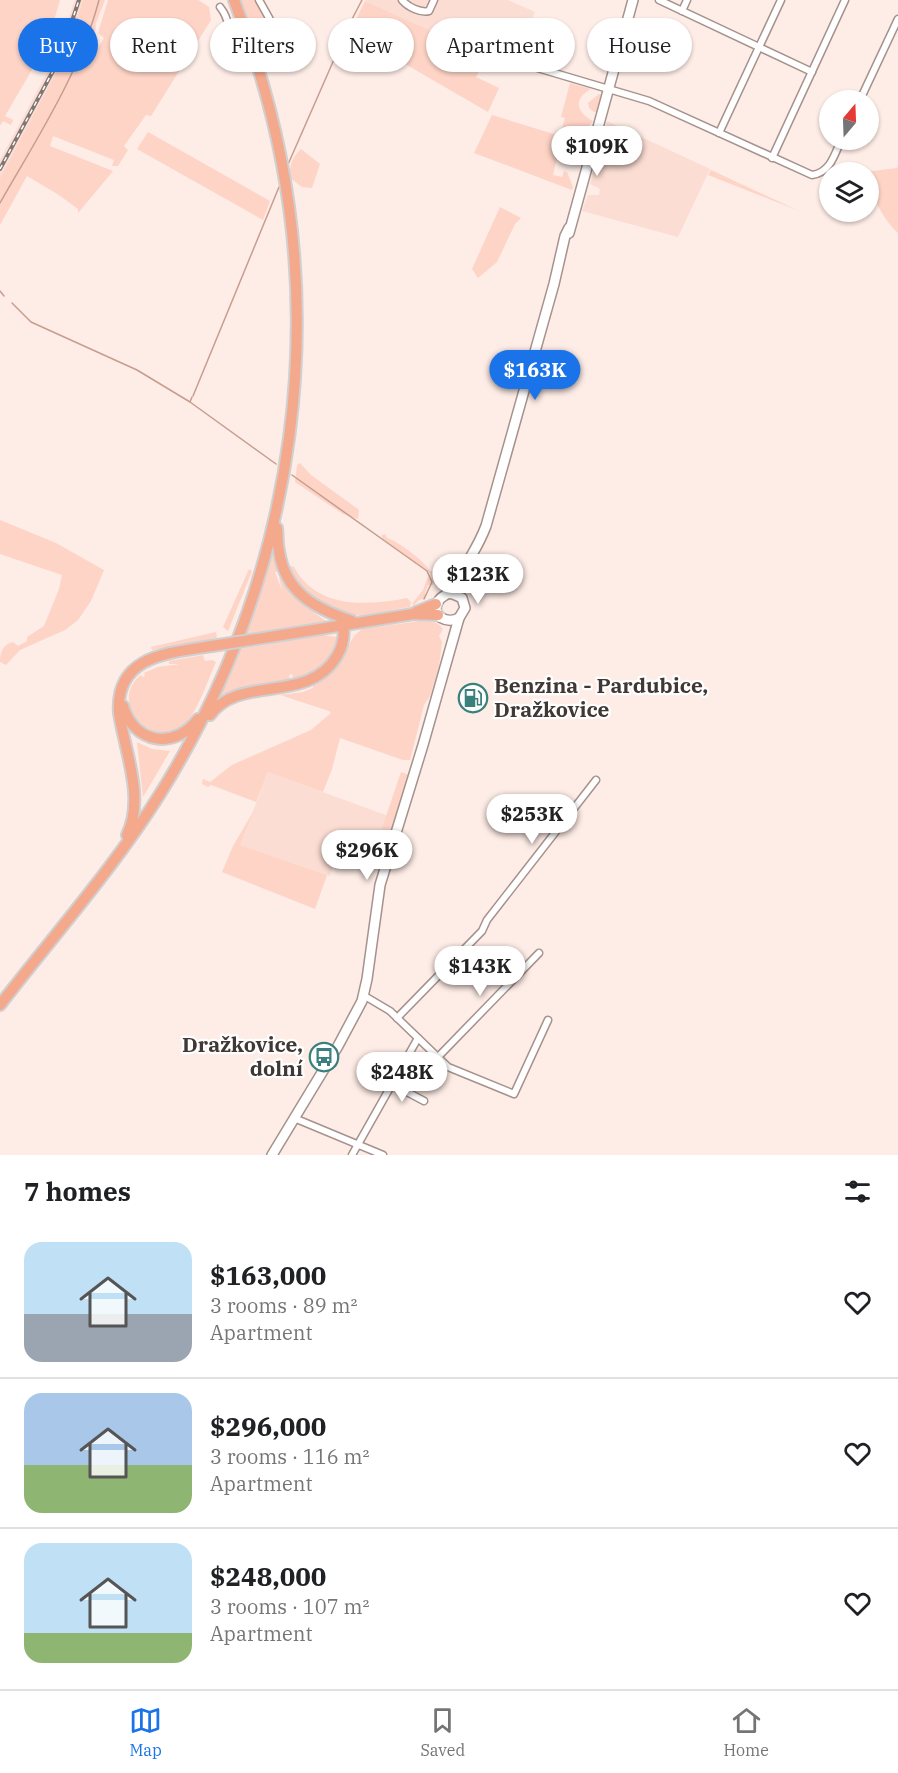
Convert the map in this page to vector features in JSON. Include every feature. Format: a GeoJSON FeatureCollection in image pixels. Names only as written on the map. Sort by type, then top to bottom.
{"type":"FeatureCollection","features":[{"type":"Feature","properties":{"kind":"main road"},"geometry":{"type":"LineString","coordinates":[[234,0],[240,18]]}},
{"type":"Feature","properties":{"kind":"main road"},"geometry":{"type":"LineString","coordinates":[[453,594],[459,576],[486,526],[554,284],[565,236],[633,0]]}},
{"type":"Feature","properties":{"kind":"main road"},"geometry":{"type":"LineString","coordinates":[[0,1005],[115,858],[159,796],[194,737],[214,697],[252,600],[276,516],[289,442],[296,356],[295,263],[282,165],[272,117],[258,72]]}},
{"type":"Feature","properties":{"kind":"main road"},"geometry":{"type":"LineString","coordinates":[[554,284],[564,258],[569,239],[569,228]]}},
{"type":"Feature","properties":{"kind":"main road"},"geometry":{"type":"LineString","coordinates":[[276,516],[281,563],[293,586],[321,610],[349,623]]}},
{"type":"Feature","properties":{"kind":"main road"},"geometry":{"type":"LineString","coordinates":[[272,1155],[353,1019],[363,995],[380,885],[453,642],[459,618],[465,608],[462,598],[453,594],[439,599],[441,614],[453,642]]}},
{"type":"Feature","properties":{"kind":"main road"},"geometry":{"type":"LineString","coordinates":[[115,858],[130,830],[135,807],[119,713],[120,700],[123,687],[131,672],[144,661],[169,653],[413,614],[441,614],[459,618]]}},
{"type":"Feature","properties":{"kind":"main road"},"geometry":{"type":"LineString","coordinates":[[194,737],[214,709],[229,698],[302,683],[322,673],[332,664],[341,649],[349,623]]}},
{"type":"Feature","properties":{"kind":"main road"},"geometry":{"type":"LineString","coordinates":[[123,687],[123,704],[130,722],[141,732],[157,738],[170,738],[185,732],[214,697]]}},
{"type":"Feature","properties":{"kind":"street"},"geometry":{"type":"LineString","coordinates":[[259,0],[269,18]]}},
{"type":"Feature","properties":{"kind":"street"},"geometry":{"type":"LineString","coordinates":[[402,0],[406,5],[424,12],[429,11],[434,0]]}},
{"type":"Feature","properties":{"kind":"street"},"geometry":{"type":"LineString","coordinates":[[659,0],[812,72]]}},
{"type":"Feature","properties":{"kind":"street"},"geometry":{"type":"LineString","coordinates":[[682,11],[687,0]]}},
{"type":"Feature","properties":{"kind":"street"},"geometry":{"type":"LineString","coordinates":[[718,133],[781,0]]}},
{"type":"Feature","properties":{"kind":"street"},"geometry":{"type":"LineString","coordinates":[[772,158],[845,0]]}},
{"type":"Feature","properties":{"kind":"street"},"geometry":{"type":"LineString","coordinates":[[220,7],[226,18]]}},
{"type":"Feature","properties":{"kind":"street"},"geometry":{"type":"LineString","coordinates":[[865,90],[898,19]]}},
{"type":"Feature","properties":{"kind":"street"},"geometry":{"type":"LineString","coordinates":[[552,72],[649,101],[806,173],[817,174],[827,168],[836,150]]}},
{"type":"Feature","properties":{"kind":"street"},"geometry":{"type":"LineString","coordinates":[[397,1018],[482,931],[488,920],[596,780]]}},
{"type":"Feature","properties":{"kind":"street"},"geometry":{"type":"LineString","coordinates":[[438,1057],[539,953]]}},
{"type":"Feature","properties":{"kind":"street"},"geometry":{"type":"LineString","coordinates":[[363,995],[377,1002],[397,1018],[448,1067],[514,1094],[548,1020]]}},
{"type":"Feature","properties":{"kind":"street"},"geometry":{"type":"LineString","coordinates":[[352,1155],[418,1038]]}},
{"type":"Feature","properties":{"kind":"street"},"geometry":{"type":"LineString","coordinates":[[392,1084],[424,1101]]}},
{"type":"Feature","properties":{"kind":"street"},"geometry":{"type":"LineString","coordinates":[[294,1118],[383,1155]]}},
{"type":"Feature","properties":{"kind":"shaded area"},"geometry":{"type":"Polygon","coordinates":[[[0,0],[60,0],[55,18],[18,18],[18,72],[31,72],[5,116],[13,120],[11,125],[3,121],[0,126],[0,0]]]}},
{"type":"Feature","properties":{"kind":"shaded area"},"geometry":{"type":"Polygon","coordinates":[[[75,0],[83,0],[77,18],[69,18],[75,0]]]}},
{"type":"Feature","properties":{"kind":"shaded area"},"geometry":{"type":"Polygon","coordinates":[[[83,0],[105,0],[98,18],[77,18],[83,0]]]}},
{"type":"Feature","properties":{"kind":"shaded area"},"geometry":{"type":"Polygon","coordinates":[[[108,0],[198,0],[209,7],[210,22],[198,41],[198,18],[110,18],[110,72],[178,72],[151,116],[146,115],[124,146],[128,150],[118,166],[112,166],[114,160],[53,136],[50,146],[113,171],[78,213],[78,209],[59,195],[27,176],[0,225],[0,178],[56,72],[98,72],[98,48],[104,38],[98,33],[108,0]]]}},
{"type":"Feature","properties":{"kind":"shaded area"},"geometry":{"type":"Polygon","coordinates":[[[240,0],[255,0],[267,18],[247,18],[240,0]]]}},
{"type":"Feature","properties":{"kind":"shaded area"},"geometry":{"type":"Polygon","coordinates":[[[508,0],[535,12],[532,18],[426,18],[426,29],[414,23],[414,18],[403,18],[365,1],[508,0]]]}},
{"type":"Feature","properties":{"kind":"shaded area"},"geometry":{"type":"Polygon","coordinates":[[[365,1],[403,18],[357,18],[365,1]]]}},
{"type":"Feature","properties":{"kind":"shaded area"},"geometry":{"type":"Polygon","coordinates":[[[414,23],[426,28],[426,72],[479,72],[476,77],[499,88],[488,112],[414,69],[414,23]]]}},
{"type":"Feature","properties":{"kind":"shaded area"},"geometry":{"type":"Polygon","coordinates":[[[47,72],[56,72],[0,178],[0,160],[47,72]]]}},
{"type":"Feature","properties":{"kind":"shaded area"},"geometry":{"type":"Polygon","coordinates":[[[570,83],[591,89],[581,97],[579,105],[583,114],[593,121],[579,139],[575,136],[560,153],[556,162],[553,175],[562,177],[564,171],[567,172],[572,190],[474,153],[492,115],[560,136],[565,118],[561,117],[570,83]]]}},
{"type":"Feature","properties":{"kind":"shaded area"},"geometry":{"type":"Polygon","coordinates":[[[599,94],[601,95],[596,112],[594,112],[589,108],[588,103],[599,94]]]}},
{"type":"Feature","properties":{"kind":"shaded area"},"geometry":{"type":"Polygon","coordinates":[[[607,121],[710,169],[678,237],[582,211],[588,195],[599,195],[600,189],[590,184],[607,121]]]}},
{"type":"Feature","properties":{"kind":"shaded area"},"geometry":{"type":"Polygon","coordinates":[[[148,132],[270,201],[263,220],[137,149],[148,132]]]}},
{"type":"Feature","properties":{"kind":"shaded area"},"geometry":{"type":"Polygon","coordinates":[[[301,149],[320,164],[312,188],[302,187],[290,178],[292,162],[301,149]]]}},
{"type":"Feature","properties":{"kind":"shaded area"},"geometry":{"type":"Polygon","coordinates":[[[898,166],[898,233],[879,208],[879,170],[898,166]]]}},
{"type":"Feature","properties":{"kind":"shaded area"},"geometry":{"type":"Polygon","coordinates":[[[711,170],[797,210],[802,212],[708,175],[711,170]]]}},
{"type":"Feature","properties":{"kind":"shaded area"},"geometry":{"type":"Polygon","coordinates":[[[500,207],[521,218],[515,224],[497,262],[478,278],[472,269],[500,207]]]}},
{"type":"Feature","properties":{"kind":"shaded area"},"geometry":{"type":"Polygon","coordinates":[[[300,463],[311,475],[359,510],[358,519],[343,514],[295,482],[297,465],[300,463]]]}},
{"type":"Feature","properties":{"kind":"shaded area"},"geometry":{"type":"Polygon","coordinates":[[[0,520],[56,543],[104,570],[91,601],[78,620],[65,630],[20,650],[6,665],[0,662],[4,647],[13,642],[18,646],[44,626],[59,589],[62,575],[0,554],[0,520]]]}},
{"type":"Feature","properties":{"kind":"shaded area"},"geometry":{"type":"Polygon","coordinates":[[[385,534],[387,538],[398,543],[430,571],[438,575],[433,585],[428,585],[426,598],[414,605],[412,604],[423,590],[428,577],[432,578],[430,573],[382,538],[385,534]]]}},
{"type":"Feature","properties":{"kind":"shaded area"},"geometry":{"type":"Polygon","coordinates":[[[273,549],[279,571],[275,572],[282,591],[279,577],[300,603],[326,621],[245,634],[260,593],[273,549]]]}},
{"type":"Feature","properties":{"kind":"shaded area"},"geometry":{"type":"Polygon","coordinates":[[[288,565],[294,567],[315,591],[329,597],[359,603],[407,598],[411,602],[410,607],[360,615],[338,612],[316,601],[307,593],[298,584],[288,565]]]}},
{"type":"Feature","properties":{"kind":"shaded area"},"geometry":{"type":"Polygon","coordinates":[[[249,569],[252,571],[228,631],[223,627],[249,569]]]}},
{"type":"Feature","properties":{"kind":"shaded area"},"geometry":{"type":"Polygon","coordinates":[[[420,621],[435,623],[443,629],[439,636],[442,642],[439,666],[430,696],[424,705],[410,760],[403,760],[340,738],[323,792],[268,772],[256,802],[211,785],[208,787],[202,784],[203,779],[210,782],[232,765],[311,730],[331,713],[280,695],[303,692],[313,688],[313,684],[338,666],[353,638],[363,629],[420,621]]]}},
{"type":"Feature","properties":{"kind":"shaded area"},"geometry":{"type":"Polygon","coordinates":[[[216,632],[217,638],[152,650],[151,647],[216,632]]]}},
{"type":"Feature","properties":{"kind":"shaded area"},"geometry":{"type":"Polygon","coordinates":[[[324,635],[337,637],[336,645],[334,653],[317,670],[294,680],[292,674],[289,675],[290,681],[220,696],[240,649],[324,635]]]}},
{"type":"Feature","properties":{"kind":"shaded area"},"geometry":{"type":"Polygon","coordinates":[[[203,655],[205,661],[216,662],[189,719],[172,731],[159,732],[147,728],[131,709],[129,698],[132,686],[141,675],[143,677],[145,675],[144,673],[158,667],[180,664],[169,664],[169,661],[203,655]]]}},
{"type":"Feature","properties":{"kind":"shaded area"},"geometry":{"type":"Polygon","coordinates":[[[137,742],[152,749],[170,751],[143,797],[137,742]]]}},
{"type":"Feature","properties":{"kind":"shaded area"},"geometry":{"type":"Polygon","coordinates":[[[268,772],[391,817],[378,871],[336,857],[330,876],[240,845],[268,772]]]}},
{"type":"Feature","properties":{"kind":"shaded area"},"geometry":{"type":"Polygon","coordinates":[[[401,772],[409,775],[388,840],[381,844],[371,840],[372,837],[380,834],[401,772]]]}},
{"type":"Feature","properties":{"kind":"shaded area"},"geometry":{"type":"Polygon","coordinates":[[[253,812],[240,845],[327,875],[315,909],[222,872],[233,846],[253,812]]]}},
{"type":"Feature","properties":{"kind":"shaded area"},"geometry":{"type":"Polygon","coordinates":[[[344,837],[380,851],[382,855],[380,863],[324,844],[326,839],[342,844],[344,837]]]}},
{"type":"Feature","properties":{"kind":"waterway"},"geometry":{"type":"LineString","coordinates":[[0,203],[69,79],[91,27],[99,0]]}},
{"type":"Feature","properties":{"kind":"waterway"},"geometry":{"type":"LineString","coordinates":[[286,169],[362,0]]}},
{"type":"Feature","properties":{"kind":"waterway"},"geometry":{"type":"LineString","coordinates":[[193,396],[279,187]]}},
{"type":"Feature","properties":{"kind":"waterway"},"geometry":{"type":"LineString","coordinates":[[0,291],[4,296]]}},
{"type":"Feature","properties":{"kind":"waterway"},"geometry":{"type":"LineString","coordinates":[[12,303],[31,322],[137,370],[190,402]]}},
{"type":"Feature","properties":{"kind":"waterway"},"geometry":{"type":"LineString","coordinates":[[192,397],[190,402],[276,464]]}},
{"type":"Feature","properties":{"kind":"waterway"},"geometry":{"type":"LineString","coordinates":[[292,475],[427,571],[432,582],[424,599]]}},
{"type":"Feature","properties":{"kind":"railway"},"geometry":{"type":"LineString","coordinates":[[0,169],[59,60],[79,0]]}},
{"type":"Feature","properties":{"kind":"place","name":"Benzina - Pardubice, Dražkovice"},"geometry":{"type":"Point","coordinates":[473,698]}},
{"type":"Feature","properties":{"kind":"place","name":"Dražkovice, dolní"},"geometry":{"type":"Point","coordinates":[324,1057]}}]}
